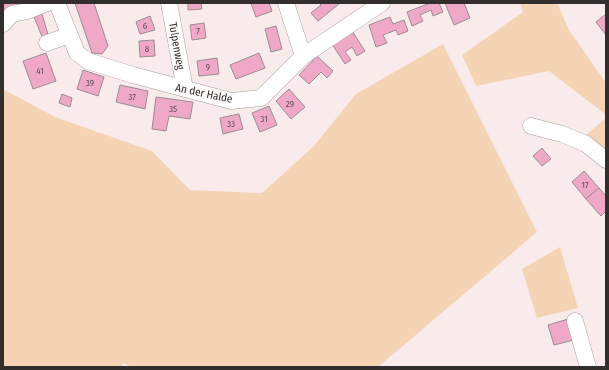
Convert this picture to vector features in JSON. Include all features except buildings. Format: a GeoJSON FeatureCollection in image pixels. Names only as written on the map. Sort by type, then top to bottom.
{"type":"FeatureCollection","features":[{"type":"Feature","properties":{"kind":"street"},"geometry":{"type":"LineString","coordinates":[[3,24],[12,14],[27,11],[47,3]]}},
{"type":"Feature","properties":{"kind":"street","name":"An der Halde"},"geometry":{"type":"LineString","coordinates":[[57,3],[77,53],[88,61],[231,101],[261,98],[303,56],[382,3]]}},
{"type":"Feature","properties":{"kind":"street","name":"Tulpenweg"},"geometry":{"type":"LineString","coordinates":[[169,3],[185,89]]}},
{"type":"Feature","properties":{"kind":"street"},"geometry":{"type":"LineString","coordinates":[[286,3],[303,56]]}},
{"type":"Feature","properties":{"kind":"street"},"geometry":{"type":"LineString","coordinates":[[47,43],[69,35]]}},
{"type":"Feature","properties":{"kind":"street"},"geometry":{"type":"LineString","coordinates":[[531,126],[562,134],[586,144],[606,160]]}},
{"type":"Feature","properties":{"kind":"street"},"geometry":{"type":"LineString","coordinates":[[575,321],[588,367]]}},
{"type":"Feature","properties":{"kind":"shaded area"},"geometry":{"type":"Polygon","coordinates":[[[520,3],[557,3],[569,30],[606,83],[605,114],[549,71],[476,86],[462,55],[523,12],[520,3]]]}},
{"type":"Feature","properties":{"kind":"shaded area"},"geometry":{"type":"Polygon","coordinates":[[[443,44],[537,232],[378,367],[132,367],[123,363],[121,367],[3,367],[3,89],[55,117],[152,151],[190,190],[262,193],[313,147],[356,94],[443,44]]]}},
{"type":"Feature","properties":{"kind":"shaded area"},"geometry":{"type":"Polygon","coordinates":[[[606,118],[606,150],[585,136],[606,118]]]}},
{"type":"Feature","properties":{"kind":"shaded area"},"geometry":{"type":"Polygon","coordinates":[[[560,247],[578,308],[537,318],[522,269],[560,247]]]}}]}
